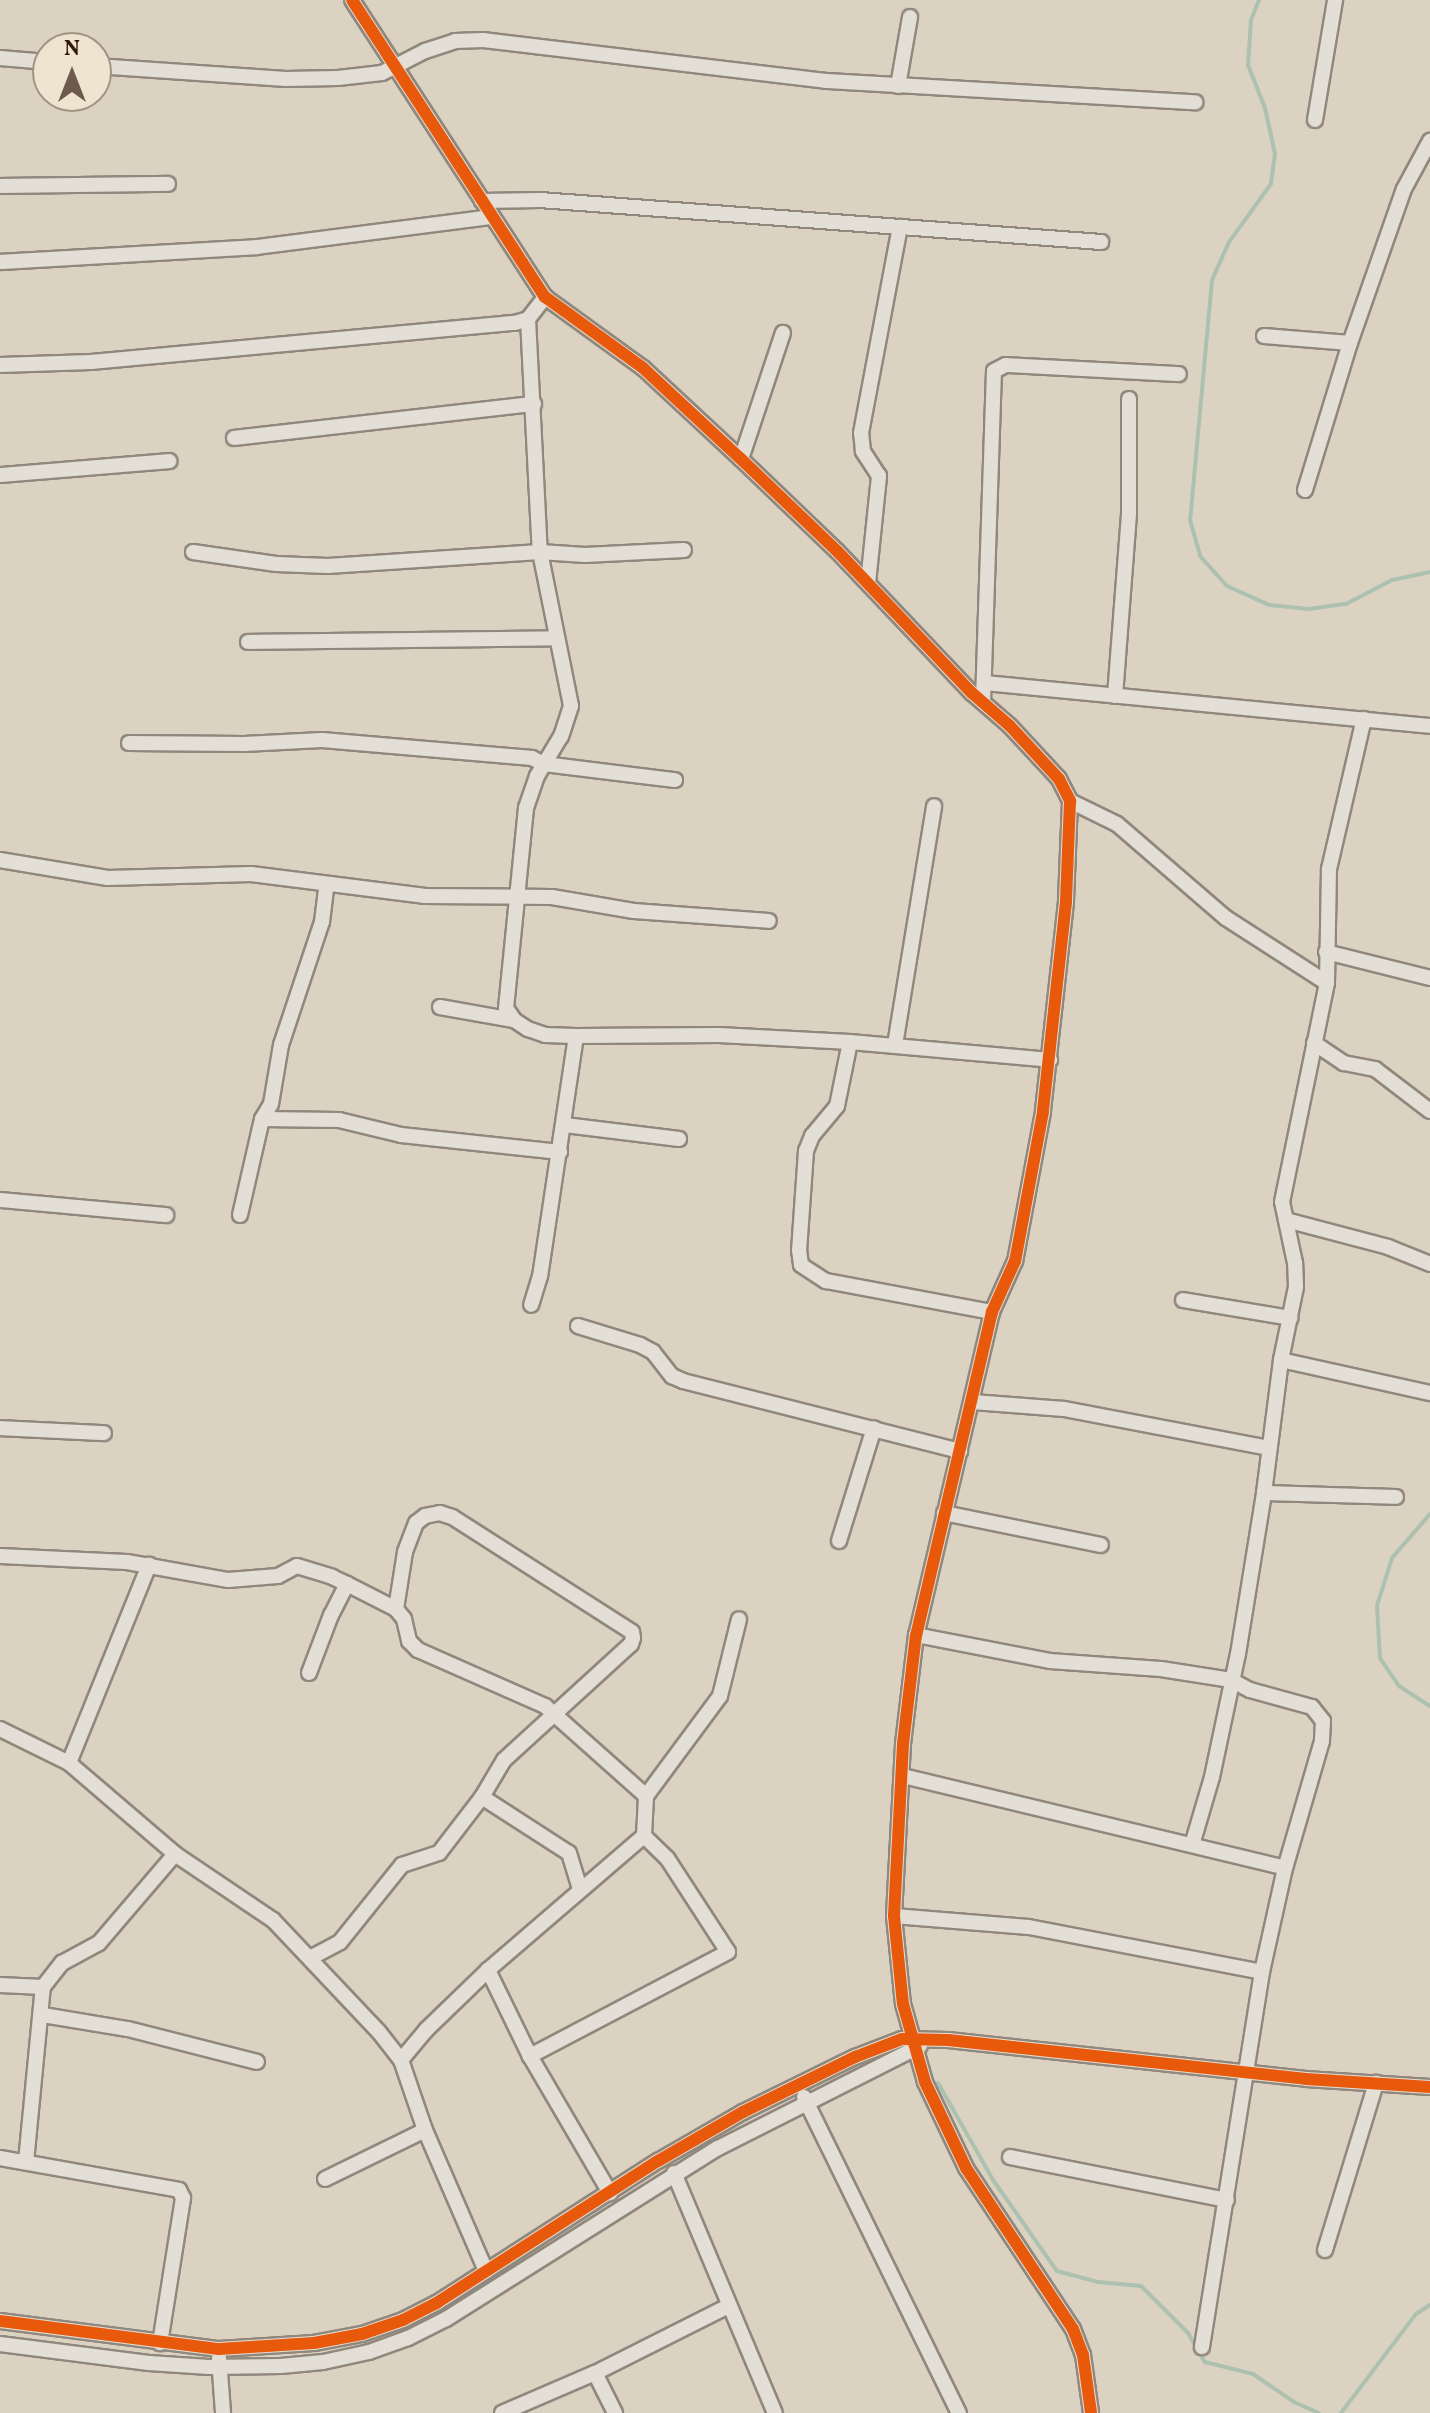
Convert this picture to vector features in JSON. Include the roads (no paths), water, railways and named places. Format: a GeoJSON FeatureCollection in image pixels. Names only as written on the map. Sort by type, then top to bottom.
{"type":"FeatureCollection","features":[{"type":"Feature","properties":{"kind":"street"},"geometry":{"type":"LineString","coordinates":[[352,0],[545,297],[643,368],[741,459],[1010,726],[1059,779],[1070,801],[1069,874],[1050,1060],[1015,1261],[992,1312],[916,1635],[903,1744],[894,1916],[903,2004],[913,2044],[935,2104],[966,2168],[1073,2329],[1083,2355],[1091,2413]]}},
{"type":"Feature","properties":{"kind":"street"},"geometry":{"type":"LineString","coordinates":[[1315,120],[1335,0]]}},
{"type":"Feature","properties":{"kind":"street"},"geometry":{"type":"LineString","coordinates":[[898,86],[910,17]]}},
{"type":"Feature","properties":{"kind":"street"},"geometry":{"type":"LineString","coordinates":[[112,67],[286,79],[338,78],[382,73],[455,41],[483,40],[898,86],[1195,102]]}},
{"type":"Feature","properties":{"kind":"street"},"geometry":{"type":"LineString","coordinates":[[0,58],[32,61]]}},
{"type":"Feature","properties":{"kind":"street"},"geometry":{"type":"LineString","coordinates":[[1305,490],[1350,343],[1404,189],[1430,141]]}},
{"type":"Feature","properties":{"kind":"street"},"geometry":{"type":"LineString","coordinates":[[0,186],[168,184]]}},
{"type":"Feature","properties":{"kind":"street"},"geometry":{"type":"LineString","coordinates":[[482,201],[540,200],[1101,242]]}},
{"type":"Feature","properties":{"kind":"street"},"geometry":{"type":"LineString","coordinates":[[0,262],[257,247],[491,217]]}},
{"type":"Feature","properties":{"kind":"street"},"geometry":{"type":"LineString","coordinates":[[868,583],[879,476],[863,451],[861,433],[900,227]]}},
{"type":"Feature","properties":{"kind":"street"},"geometry":{"type":"LineString","coordinates":[[514,1020],[506,1008],[507,979],[526,808],[544,764],[561,736],[571,706],[540,552],[528,319],[545,297]]}},
{"type":"Feature","properties":{"kind":"street"},"geometry":{"type":"LineString","coordinates":[[0,365],[227,350],[528,319]]}},
{"type":"Feature","properties":{"kind":"street"},"geometry":{"type":"LineString","coordinates":[[741,459],[783,333]]}},
{"type":"Feature","properties":{"kind":"street"},"geometry":{"type":"LineString","coordinates":[[1264,336],[1350,343]]}},
{"type":"Feature","properties":{"kind":"street"},"geometry":{"type":"LineString","coordinates":[[983,702],[994,371],[1006,365],[1179,374]]}},
{"type":"Feature","properties":{"kind":"street"},"geometry":{"type":"LineString","coordinates":[[1115,696],[1129,513],[1129,399]]}},
{"type":"Feature","properties":{"kind":"street"},"geometry":{"type":"LineString","coordinates":[[234,438],[534,404]]}},
{"type":"Feature","properties":{"kind":"street"},"geometry":{"type":"LineString","coordinates":[[0,475],[169,461]]}},
{"type":"Feature","properties":{"kind":"street"},"geometry":{"type":"LineString","coordinates":[[193,552],[276,564],[328,566],[540,552],[585,555],[684,550]]}},
{"type":"Feature","properties":{"kind":"street"},"geometry":{"type":"LineString","coordinates":[[248,642],[556,638]]}},
{"type":"Feature","properties":{"kind":"street"},"geometry":{"type":"LineString","coordinates":[[984,683],[1430,726]]}},
{"type":"Feature","properties":{"kind":"street"},"geometry":{"type":"LineString","coordinates":[[1192,1845],[1212,1777],[1231,1680],[1264,1493],[1281,1360],[1291,1318],[1295,1263],[1282,1202],[1327,983],[1329,869],[1364,719]]}},
{"type":"Feature","properties":{"kind":"street"},"geometry":{"type":"LineString","coordinates":[[129,743],[244,744],[322,740],[532,758],[544,764],[675,780]]}},
{"type":"Feature","properties":{"kind":"street"},"geometry":{"type":"LineString","coordinates":[[1070,801],[1117,824],[1226,918],[1327,983]]}},
{"type":"Feature","properties":{"kind":"street"},"geometry":{"type":"LineString","coordinates":[[895,1045],[934,806]]}},
{"type":"Feature","properties":{"kind":"street"},"geometry":{"type":"LineString","coordinates":[[0,860],[108,878],[251,874],[424,896],[552,897],[634,911],[769,921]]}},
{"type":"Feature","properties":{"kind":"street"},"geometry":{"type":"LineString","coordinates":[[240,1215],[262,1119],[271,1104],[281,1045],[322,922],[327,884]]}},
{"type":"Feature","properties":{"kind":"street"},"geometry":{"type":"LineString","coordinates":[[1326,952],[1430,978]]}},
{"type":"Feature","properties":{"kind":"street"},"geometry":{"type":"LineString","coordinates":[[440,1007],[514,1020],[545,1035],[719,1035],[895,1045],[1050,1060]]}},
{"type":"Feature","properties":{"kind":"street"},"geometry":{"type":"LineString","coordinates":[[531,1305],[540,1276],[576,1036]]}},
{"type":"Feature","properties":{"kind":"street"},"geometry":{"type":"LineString","coordinates":[[850,1042],[837,1106],[812,1136],[806,1151],[799,1250],[801,1265],[826,1281],[992,1312]]}},
{"type":"Feature","properties":{"kind":"street"},"geometry":{"type":"LineString","coordinates":[[1314,1043],[1344,1063],[1375,1069],[1430,1111]]}},
{"type":"Feature","properties":{"kind":"street"},"geometry":{"type":"LineString","coordinates":[[262,1119],[339,1120],[401,1135],[560,1152]]}},
{"type":"Feature","properties":{"kind":"street"},"geometry":{"type":"LineString","coordinates":[[565,1125],[679,1139]]}},
{"type":"Feature","properties":{"kind":"street"},"geometry":{"type":"LineString","coordinates":[[0,1200],[166,1215]]}},
{"type":"Feature","properties":{"kind":"street"},"geometry":{"type":"LineString","coordinates":[[1286,1220],[1365,1240],[1430,1264]]}},
{"type":"Feature","properties":{"kind":"street"},"geometry":{"type":"LineString","coordinates":[[1183,1300],[1291,1318]]}},
{"type":"Feature","properties":{"kind":"street"},"geometry":{"type":"LineString","coordinates":[[578,1326],[640,1345],[653,1352],[672,1376],[683,1381],[960,1451]]}},
{"type":"Feature","properties":{"kind":"street"},"geometry":{"type":"LineString","coordinates":[[1281,1360],[1430,1393]]}},
{"type":"Feature","properties":{"kind":"street"},"geometry":{"type":"LineString","coordinates":[[973,1402],[1064,1409],[1269,1448]]}},
{"type":"Feature","properties":{"kind":"street"},"geometry":{"type":"LineString","coordinates":[[0,1428],[104,1433]]}},
{"type":"Feature","properties":{"kind":"street"},"geometry":{"type":"LineString","coordinates":[[839,1541],[874,1428]]}},
{"type":"Feature","properties":{"kind":"street"},"geometry":{"type":"LineString","coordinates":[[1264,1493],[1396,1497]]}},
{"type":"Feature","properties":{"kind":"street"},"geometry":{"type":"LineString","coordinates":[[312,1957],[340,1942],[402,1865],[439,1853],[482,1797],[504,1760],[631,1644],[632,1632],[452,1517],[440,1513],[425,1516],[416,1523],[405,1552],[396,1609]]}},
{"type":"Feature","properties":{"kind":"street"},"geometry":{"type":"LineString","coordinates":[[944,1513],[1101,1545]]}},
{"type":"Feature","properties":{"kind":"street"},"geometry":{"type":"LineString","coordinates":[[0,1556],[149,1565],[228,1580],[278,1576],[297,1566],[347,1584],[396,1609],[404,1619],[409,1641],[418,1650],[545,1706],[646,1796]]}},
{"type":"Feature","properties":{"kind":"street"},"geometry":{"type":"LineString","coordinates":[[69,1763],[149,1565]]}},
{"type":"Feature","properties":{"kind":"street"},"geometry":{"type":"LineString","coordinates":[[309,1673],[331,1615],[347,1584]]}},
{"type":"Feature","properties":{"kind":"street"},"geometry":{"type":"LineString","coordinates":[[401,2060],[427,2029],[488,1970],[644,1836],[646,1796],[720,1696],[739,1619]]}},
{"type":"Feature","properties":{"kind":"street"},"geometry":{"type":"LineString","coordinates":[[916,1635],[1050,1661],[1149,1668],[1231,1680],[1250,1690],[1312,1707],[1323,1721],[1322,1741],[1285,1868],[1262,1972],[1249,2073],[1202,2347]]}},
{"type":"Feature","properties":{"kind":"street"},"geometry":{"type":"LineString","coordinates":[[0,1729],[69,1763],[175,1854],[273,1920],[312,1957],[401,2060],[425,2130],[486,2271]]}},
{"type":"Feature","properties":{"kind":"street"},"geometry":{"type":"LineString","coordinates":[[903,1776],[1285,1868]]}},
{"type":"Feature","properties":{"kind":"street"},"geometry":{"type":"LineString","coordinates":[[482,1797],[569,1853],[580,1890]]}},
{"type":"Feature","properties":{"kind":"street"},"geometry":{"type":"LineString","coordinates":[[530,2056],[728,1952],[667,1858],[656,1844],[644,1836]]}},
{"type":"Feature","properties":{"kind":"street"},"geometry":{"type":"LineString","coordinates":[[26,2162],[43,2015],[43,1987],[62,1963],[99,1943],[175,1854]]}},
{"type":"Feature","properties":{"kind":"street"},"geometry":{"type":"LineString","coordinates":[[894,1916],[1029,1927],[1262,1972]]}},
{"type":"Feature","properties":{"kind":"street"},"geometry":{"type":"LineString","coordinates":[[488,1970],[530,2056],[610,2193]]}},
{"type":"Feature","properties":{"kind":"street"},"geometry":{"type":"LineString","coordinates":[[0,1985],[43,1987]]}},
{"type":"Feature","properties":{"kind":"street"},"geometry":{"type":"LineString","coordinates":[[43,2015],[128,2029],[257,2062]]}},
{"type":"Feature","properties":{"kind":"street"},"geometry":{"type":"LineString","coordinates":[[0,2321],[219,2349],[314,2343],[362,2334],[403,2320],[697,2138],[874,2048],[930,2040],[1249,2073],[1430,2087]]}},
{"type":"Feature","properties":{"kind":"street"},"geometry":{"type":"LineString","coordinates":[[0,2344],[149,2363],[219,2366],[323,2362],[408,2338],[496,2289],[674,2173],[913,2044]]}},
{"type":"Feature","properties":{"kind":"street"},"geometry":{"type":"LineString","coordinates":[[1325,2250],[1376,2083]]}},
{"type":"Feature","properties":{"kind":"street"},"geometry":{"type":"LineString","coordinates":[[799,2085],[959,2413]]}},
{"type":"Feature","properties":{"kind":"street"},"geometry":{"type":"LineString","coordinates":[[325,2179],[425,2130]]}},
{"type":"Feature","properties":{"kind":"street"},"geometry":{"type":"LineString","coordinates":[[1010,2157],[1227,2200]]}},
{"type":"Feature","properties":{"kind":"street"},"geometry":{"type":"LineString","coordinates":[[0,2158],[179,2190],[183,2198],[160,2343]]}},
{"type":"Feature","properties":{"kind":"street"},"geometry":{"type":"LineString","coordinates":[[674,2173],[775,2413]]}},
{"type":"Feature","properties":{"kind":"street"},"geometry":{"type":"LineString","coordinates":[[502,2413],[595,2373],[728,2306]]}},
{"type":"Feature","properties":{"kind":"street"},"geometry":{"type":"LineString","coordinates":[[219,2349],[223,2413]]}},
{"type":"Feature","properties":{"kind":"street"},"geometry":{"type":"LineString","coordinates":[[595,2373],[615,2413]]}},
{"type":"Feature","properties":{"kind":"waterway"},"geometry":{"type":"LineString","coordinates":[[1259,0],[1251,20],[1248,65],[1265,108],[1275,154],[1271,184],[1229,242],[1212,280],[1190,520],[1200,556],[1227,586],[1269,605],[1309,609],[1346,604],[1392,580],[1430,572]]}},
{"type":"Feature","properties":{"kind":"waterway"},"geometry":{"type":"LineString","coordinates":[[1430,1514],[1392,1558],[1377,1606],[1380,1658],[1399,1686],[1430,1706]]}},
{"type":"Feature","properties":{"kind":"waterway"},"geometry":{"type":"LineString","coordinates":[[938,2083],[993,2180],[1057,2271],[1098,2282],[1141,2286],[1188,2333],[1205,2362],[1253,2374],[1294,2402],[1319,2413]]}},
{"type":"Feature","properties":{"kind":"waterway"},"geometry":{"type":"LineString","coordinates":[[1341,2413],[1416,2314],[1430,2305]]}}]}
